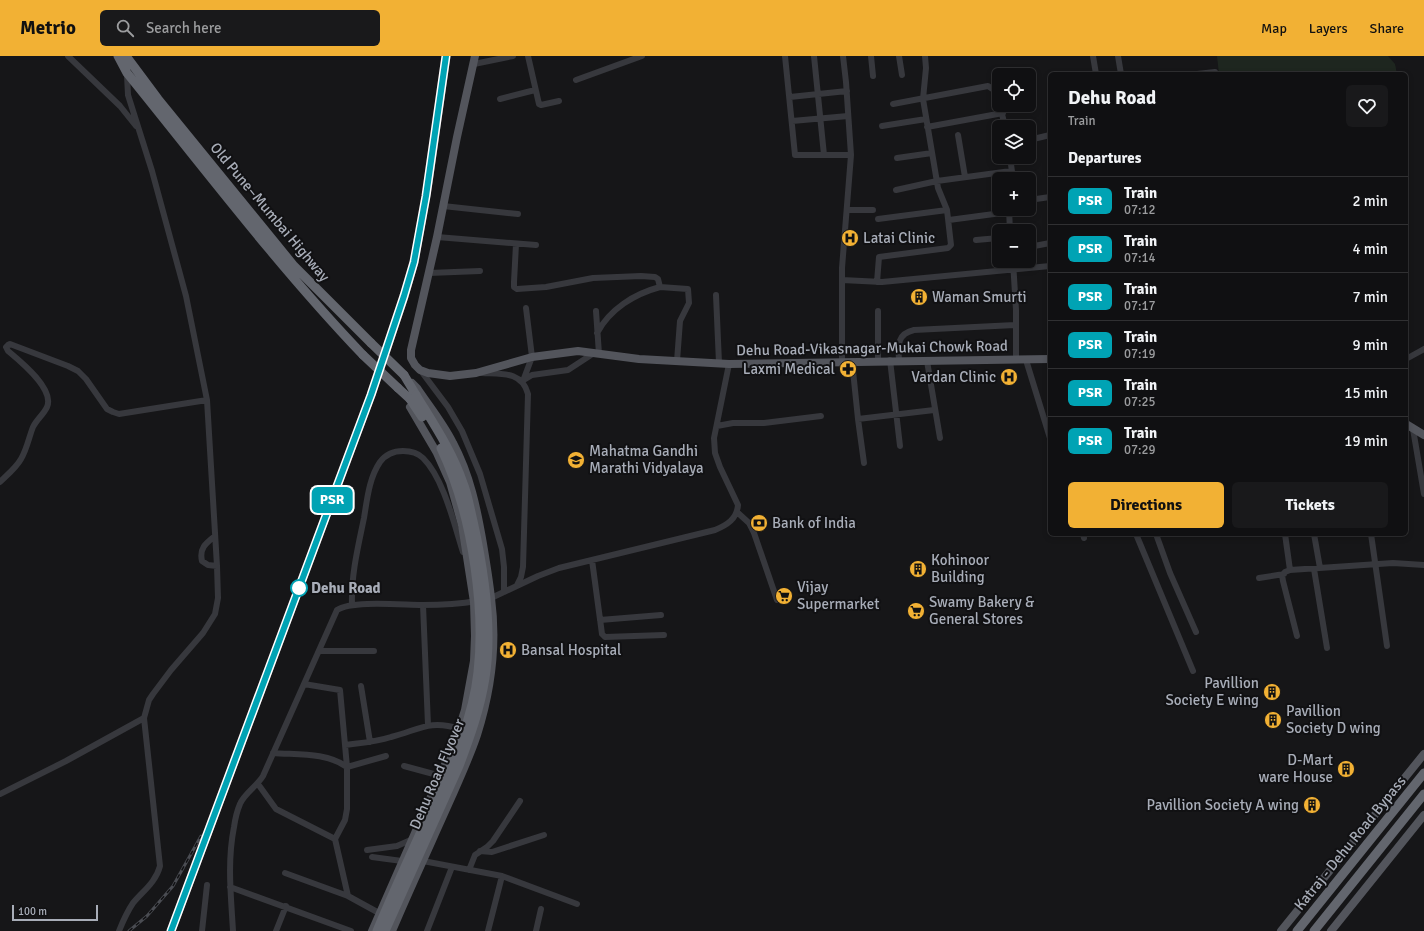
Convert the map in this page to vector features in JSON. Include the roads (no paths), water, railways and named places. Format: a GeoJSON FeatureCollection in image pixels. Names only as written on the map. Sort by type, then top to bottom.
{"type":"FeatureCollection","features":[{"type":"Feature","properties":{"kind":"highway","name":"Old Pune–Mumbai Highway"},"geometry":{"type":"LineString","coordinates":[[118,56],[127,73],[238,212],[288,272],[363,355]]}},
{"type":"Feature","properties":{"kind":"highway","name":"Old Pune–Mumbai Highway"},"geometry":{"type":"LineString","coordinates":[[128,59],[294,266],[404,375]]}},
{"type":"Feature","properties":{"kind":"highway","name":"Dehu Road Flyover"},"geometry":{"type":"LineString","coordinates":[[363,355],[398,388],[413,397],[446,446],[464,484],[482,567],[488,623],[488,654],[485,678],[476,718],[468,742],[459,766],[385,931]]}},
{"type":"Feature","properties":{"kind":"highway","name":"Dehu Road Flyover"},"geometry":{"type":"LineString","coordinates":[[377,931],[452,763],[464,731],[478,674],[481,642],[477,587],[472,550],[460,496],[454,478],[438,442],[413,397],[404,375]]}},
{"type":"Feature","properties":{"kind":"highway","name":"Katraj - Dehu Road Bypass"},"geometry":{"type":"LineString","coordinates":[[1297,931],[1424,773]]}},
{"type":"Feature","properties":{"kind":"highway","name":"Katraj - Dehu Road Bypass"},"geometry":{"type":"LineString","coordinates":[[1314,931],[1424,794]]}},
{"type":"Feature","properties":{"kind":"main road"},"geometry":{"type":"LineString","coordinates":[[475,60],[411,350],[411,358],[415,365],[420,370],[428,373],[450,376],[476,373],[532,357],[578,351],[640,359],[729,364]]}},
{"type":"Feature","properties":{"kind":"main road","name":"Dehu Road-Vikasnagar-Mukai Chowk Road"},"geometry":{"type":"LineString","coordinates":[[729,364],[890,360],[927,361],[1048,359]]}},
{"type":"Feature","properties":{"kind":"main road"},"geometry":{"type":"LineString","coordinates":[[392,931],[464,771],[477,734],[484,707],[491,678],[493,657],[492,599],[477,512],[467,474],[453,443],[442,425],[416,388],[404,375]]}},
{"type":"Feature","properties":{"kind":"main road"},"geometry":{"type":"LineString","coordinates":[[372,931],[441,776],[460,729],[467,702],[474,661],[474,602],[462,525],[450,482],[437,453],[398,388]]}},
{"type":"Feature","properties":{"kind":"main road"},"geometry":{"type":"LineString","coordinates":[[1408,425],[1424,435]]}},
{"type":"Feature","properties":{"kind":"main road"},"geometry":{"type":"LineString","coordinates":[[1281,931],[1424,754]]}},
{"type":"Feature","properties":{"kind":"main road"},"geometry":{"type":"LineString","coordinates":[[1331,931],[1424,815]]}},
{"type":"Feature","properties":{"kind":"street"},"geometry":{"type":"LineString","coordinates":[[68,56],[120,106],[139,130]]}},
{"type":"Feature","properties":{"kind":"street"},"geometry":{"type":"LineString","coordinates":[[475,60],[513,56]]}},
{"type":"Feature","properties":{"kind":"street"},"geometry":{"type":"LineString","coordinates":[[528,56],[538,101],[541,105],[559,101]]}},
{"type":"Feature","properties":{"kind":"street"},"geometry":{"type":"LineString","coordinates":[[576,80],[642,56]]}},
{"type":"Feature","properties":{"kind":"street"},"geometry":{"type":"LineString","coordinates":[[785,56],[795,155],[851,155]]}},
{"type":"Feature","properties":{"kind":"street"},"geometry":{"type":"LineString","coordinates":[[814,56],[824,155]]}},
{"type":"Feature","properties":{"kind":"street"},"geometry":{"type":"LineString","coordinates":[[842,56],[851,155],[842,280],[842,362]]}},
{"type":"Feature","properties":{"kind":"street"},"geometry":{"type":"LineString","coordinates":[[871,56],[873,76]]}},
{"type":"Feature","properties":{"kind":"street"},"geometry":{"type":"LineString","coordinates":[[899,56],[902,75]]}},
{"type":"Feature","properties":{"kind":"street"},"geometry":{"type":"LineString","coordinates":[[878,282],[879,257],[948,248],[951,245],[949,220],[947,210],[939,191],[923,99],[926,68],[925,56]]}},
{"type":"Feature","properties":{"kind":"street"},"geometry":{"type":"LineString","coordinates":[[1094,56],[1096,72]]}},
{"type":"Feature","properties":{"kind":"street"},"geometry":{"type":"LineString","coordinates":[[1118,56],[1121,72]]}},
{"type":"Feature","properties":{"kind":"street"},"geometry":{"type":"LineString","coordinates":[[119,931],[132,905],[156,878],[160,866],[144,718],[147,707],[153,694],[171,670],[203,633],[215,614],[218,598],[207,400],[186,296],[152,171],[128,95],[128,59]]}},
{"type":"Feature","properties":{"kind":"street"},"geometry":{"type":"LineString","coordinates":[[893,104],[988,86],[992,89]]}},
{"type":"Feature","properties":{"kind":"street"},"geometry":{"type":"LineString","coordinates":[[500,99],[536,90]]}},
{"type":"Feature","properties":{"kind":"street"},"geometry":{"type":"LineString","coordinates":[[790,97],[846,91]]}},
{"type":"Feature","properties":{"kind":"street"},"geometry":{"type":"LineString","coordinates":[[927,127],[1003,113],[1004,120]]}},
{"type":"Feature","properties":{"kind":"street"},"geometry":{"type":"LineString","coordinates":[[792,121],[848,116]]}},
{"type":"Feature","properties":{"kind":"street"},"geometry":{"type":"LineString","coordinates":[[882,126],[926,119]]}},
{"type":"Feature","properties":{"kind":"street"},"geometry":{"type":"LineString","coordinates":[[958,135],[965,177]]}},
{"type":"Feature","properties":{"kind":"street"},"geometry":{"type":"LineString","coordinates":[[1036,138],[1048,135]]}},
{"type":"Feature","properties":{"kind":"street"},"geometry":{"type":"LineString","coordinates":[[897,158],[932,153]]}},
{"type":"Feature","properties":{"kind":"street"},"geometry":{"type":"LineString","coordinates":[[896,190],[937,181],[1012,171],[1011,164]]}},
{"type":"Feature","properties":{"kind":"street"},"geometry":{"type":"LineString","coordinates":[[1036,199],[1048,196]]}},
{"type":"Feature","properties":{"kind":"street"},"geometry":{"type":"LineString","coordinates":[[443,206],[518,214]]}},
{"type":"Feature","properties":{"kind":"street"},"geometry":{"type":"LineString","coordinates":[[847,210],[873,210]]}},
{"type":"Feature","properties":{"kind":"street"},"geometry":{"type":"LineString","coordinates":[[878,219],[947,210]]}},
{"type":"Feature","properties":{"kind":"street"},"geometry":{"type":"LineString","coordinates":[[949,220],[992,213]]}},
{"type":"Feature","properties":{"kind":"street"},"geometry":{"type":"LineString","coordinates":[[437,237],[536,245]]}},
{"type":"Feature","properties":{"kind":"street"},"geometry":{"type":"LineString","coordinates":[[976,240],[992,239]]}},
{"type":"Feature","properties":{"kind":"street"},"geometry":{"type":"LineString","coordinates":[[1036,246],[1048,243]]}},
{"type":"Feature","properties":{"kind":"street"},"geometry":{"type":"LineString","coordinates":[[516,244],[514,287],[517,289],[552,286],[593,278],[641,276],[655,277],[658,279],[660,287]]}},
{"type":"Feature","properties":{"kind":"street"},"geometry":{"type":"LineString","coordinates":[[842,280],[878,282],[1048,266]]}},
{"type":"Feature","properties":{"kind":"street"},"geometry":{"type":"LineString","coordinates":[[1013,269],[1016,360]]}},
{"type":"Feature","properties":{"kind":"street"},"geometry":{"type":"LineString","coordinates":[[429,273],[480,271]]}},
{"type":"Feature","properties":{"kind":"street"},"geometry":{"type":"LineString","coordinates":[[597,333],[602,324],[617,308],[634,297],[660,287],[688,289],[689,302],[680,321],[677,361]]}},
{"type":"Feature","properties":{"kind":"street"},"geometry":{"type":"LineString","coordinates":[[716,295],[718,363]]}},
{"type":"Feature","properties":{"kind":"street"},"geometry":{"type":"LineString","coordinates":[[522,382],[532,357],[526,308]]}},
{"type":"Feature","properties":{"kind":"street"},"geometry":{"type":"LineString","coordinates":[[522,382],[532,375],[568,370],[596,354],[596,311]]}},
{"type":"Feature","properties":{"kind":"street"},"geometry":{"type":"LineString","coordinates":[[878,311],[878,361]]}},
{"type":"Feature","properties":{"kind":"street"},"geometry":{"type":"LineString","coordinates":[[899,360],[898,346],[901,338],[907,332],[914,330],[1015,326]]}},
{"type":"Feature","properties":{"kind":"street"},"geometry":{"type":"LineString","coordinates":[[0,482],[15,468],[22,458],[33,428],[38,418],[47,407],[48,400],[47,393],[40,382],[8,351],[6,347],[10,344],[78,371],[86,379],[107,409],[119,414],[207,400]]}},
{"type":"Feature","properties":{"kind":"street"},"geometry":{"type":"LineString","coordinates":[[1408,358],[1424,349]]}},
{"type":"Feature","properties":{"kind":"street"},"geometry":{"type":"LineString","coordinates":[[890,360],[900,446]]}},
{"type":"Feature","properties":{"kind":"street"},"geometry":{"type":"LineString","coordinates":[[1026,360],[1048,432]]}},
{"type":"Feature","properties":{"kind":"street"},"geometry":{"type":"LineString","coordinates":[[852,361],[864,463]]}},
{"type":"Feature","properties":{"kind":"street"},"geometry":{"type":"LineString","coordinates":[[927,361],[934,410],[940,438]]}},
{"type":"Feature","properties":{"kind":"street","name":"Dehu Road-Vikasnagar-Mukai Chowk Road"},"geometry":{"type":"LineString","coordinates":[[729,364],[714,438],[715,453],[738,505],[737,512]]}},
{"type":"Feature","properties":{"kind":"street"},"geometry":{"type":"LineString","coordinates":[[420,370],[448,407],[462,431],[480,474],[502,550],[504,592]]}},
{"type":"Feature","properties":{"kind":"street"},"geometry":{"type":"LineString","coordinates":[[476,373],[505,374],[514,377],[522,382],[526,387],[528,402],[523,567],[521,577],[516,585]]}},
{"type":"Feature","properties":{"kind":"street"},"geometry":{"type":"LineString","coordinates":[[858,419],[934,410]]}},
{"type":"Feature","properties":{"kind":"street"},"geometry":{"type":"LineString","coordinates":[[716,426],[733,423],[764,423],[821,416]]}},
{"type":"Feature","properties":{"kind":"street"},"geometry":{"type":"LineString","coordinates":[[1413,429],[1423,480],[1424,494]]}},
{"type":"Feature","properties":{"kind":"street"},"geometry":{"type":"LineString","coordinates":[[352,605],[354,569],[370,487],[374,472],[386,456],[392,452],[414,452],[422,457],[430,467],[448,502],[468,565]]}},
{"type":"Feature","properties":{"kind":"street"},"geometry":{"type":"LineString","coordinates":[[233,931],[229,875],[231,842],[240,803],[258,784],[335,613],[341,607],[377,604],[423,605],[474,602],[492,599],[516,585],[560,568],[715,530],[724,526],[734,518],[737,512],[749,523],[760,546],[777,600]]}},
{"type":"Feature","properties":{"kind":"street"},"geometry":{"type":"LineString","coordinates":[[215,536],[202,548],[201,555],[202,561],[208,565],[217,566]]}},
{"type":"Feature","properties":{"kind":"street"},"geometry":{"type":"LineString","coordinates":[[1137,536],[1193,671]]}},
{"type":"Feature","properties":{"kind":"street"},"geometry":{"type":"LineString","coordinates":[[1157,536],[1170,573],[1196,632]]}},
{"type":"Feature","properties":{"kind":"street"},"geometry":{"type":"LineString","coordinates":[[1285,536],[1290,570]]}},
{"type":"Feature","properties":{"kind":"street"},"geometry":{"type":"LineString","coordinates":[[1314,536],[1327,648]]}},
{"type":"Feature","properties":{"kind":"street"},"geometry":{"type":"LineString","coordinates":[[1371,536],[1387,646]]}},
{"type":"Feature","properties":{"kind":"street"},"geometry":{"type":"LineString","coordinates":[[592,560],[602,634],[605,637],[664,635]]}},
{"type":"Feature","properties":{"kind":"street"},"geometry":{"type":"LineString","coordinates":[[1259,578],[1284,574],[1290,570],[1393,563],[1424,565]]}},
{"type":"Feature","properties":{"kind":"street"},"geometry":{"type":"LineString","coordinates":[[1284,574],[1282,575],[1283,581],[1296,636]]}},
{"type":"Feature","properties":{"kind":"street"},"geometry":{"type":"LineString","coordinates":[[423,605],[428,725]]}},
{"type":"Feature","properties":{"kind":"street"},"geometry":{"type":"LineString","coordinates":[[600,620],[661,614]]}},
{"type":"Feature","properties":{"kind":"street"},"geometry":{"type":"LineString","coordinates":[[319,651],[374,651]]}},
{"type":"Feature","properties":{"kind":"street"},"geometry":{"type":"LineString","coordinates":[[304,684],[340,690],[347,767],[345,820],[335,839],[348,896]]}},
{"type":"Feature","properties":{"kind":"street"},"geometry":{"type":"LineString","coordinates":[[361,686],[370,742]]}},
{"type":"Feature","properties":{"kind":"street"},"geometry":{"type":"LineString","coordinates":[[0,794],[144,718]]}},
{"type":"Feature","properties":{"kind":"street"},"geometry":{"type":"LineString","coordinates":[[345,745],[370,742],[399,735],[428,725],[444,724],[460,729]]}},
{"type":"Feature","properties":{"kind":"street"},"geometry":{"type":"LineString","coordinates":[[273,753],[324,757],[340,762],[347,767]]}},
{"type":"Feature","properties":{"kind":"street"},"geometry":{"type":"LineString","coordinates":[[347,767],[386,756]]}},
{"type":"Feature","properties":{"kind":"street"},"geometry":{"type":"LineString","coordinates":[[404,766],[441,776]]}},
{"type":"Feature","properties":{"kind":"street"},"geometry":{"type":"LineString","coordinates":[[258,784],[276,809],[335,839]]}},
{"type":"Feature","properties":{"kind":"street"},"geometry":{"type":"LineString","coordinates":[[469,870],[474,855],[487,847],[499,834],[520,801]]}},
{"type":"Feature","properties":{"kind":"street"},"geometry":{"type":"LineString","coordinates":[[480,851],[492,852],[544,835]]}},
{"type":"Feature","properties":{"kind":"street"},"geometry":{"type":"LineString","coordinates":[[367,850],[397,846],[413,839]]}},
{"type":"Feature","properties":{"kind":"street"},"geometry":{"type":"LineString","coordinates":[[372,857],[402,861]]}},
{"type":"Feature","properties":{"kind":"street"},"geometry":{"type":"LineString","coordinates":[[423,861],[502,876],[577,904]]}},
{"type":"Feature","properties":{"kind":"street"},"geometry":{"type":"LineString","coordinates":[[427,931],[452,867]]}},
{"type":"Feature","properties":{"kind":"street"},"geometry":{"type":"LineString","coordinates":[[285,872],[348,896],[379,913]]}},
{"type":"Feature","properties":{"kind":"street"},"geometry":{"type":"LineString","coordinates":[[488,931],[502,876]]}},
{"type":"Feature","properties":{"kind":"street"},"geometry":{"type":"LineString","coordinates":[[202,931],[207,885]]}},
{"type":"Feature","properties":{"kind":"street"},"geometry":{"type":"LineString","coordinates":[[230,886],[351,931]]}},
{"type":"Feature","properties":{"kind":"street"},"geometry":{"type":"LineString","coordinates":[[276,931],[286,906]]}},
{"type":"Feature","properties":{"kind":"street"},"geometry":{"type":"LineString","coordinates":[[536,931],[541,909]]}},
{"type":"Feature","properties":{"kind":"street"},"geometry":{"type":"LineString","coordinates":[[330,931],[333,924]]}},
{"type":"Feature","properties":{"kind":"railway"},"geometry":{"type":"LineString","coordinates":[[174,931],[374,395],[407,297],[417,262],[431,183],[449,56]]}},
{"type":"Feature","properties":{"kind":"railway"},"geometry":{"type":"LineString","coordinates":[[129,931],[147,916],[173,886],[201,836]]}},
{"type":"Feature","properties":{"kind":"train","name":"PSR"},"geometry":{"type":"LineString","coordinates":[[171,931],[371,395],[404,296],[414,262],[426,196],[446,56]]}},
{"type":"Feature","properties":{"kind":"place","name":"Latai Clinic"},"geometry":{"type":"Point","coordinates":[850,238]}},
{"type":"Feature","properties":{"kind":"place","name":"Waman Smurti"},"geometry":{"type":"Point","coordinates":[919,297]}},
{"type":"Feature","properties":{"kind":"place","name":"Laxmi Medical"},"geometry":{"type":"Point","coordinates":[848,369]}},
{"type":"Feature","properties":{"kind":"place","name":"Vardan Clinic"},"geometry":{"type":"Point","coordinates":[1009,377]}},
{"type":"Feature","properties":{"kind":"place","name":"Mahatma Gandhi Marathi Vidyalaya"},"geometry":{"type":"Point","coordinates":[576,460]}},
{"type":"Feature","properties":{"kind":"place","name":"Bank of India"},"geometry":{"type":"Point","coordinates":[759,523]}},
{"type":"Feature","properties":{"kind":"place","name":"Kohinoor Building"},"geometry":{"type":"Point","coordinates":[918,569]}},
{"type":"Feature","properties":{"kind":"place","name":"Dehu Road"},"geometry":{"type":"Point","coordinates":[299,588]}},
{"type":"Feature","properties":{"kind":"place","name":"Vijay Supermarket"},"geometry":{"type":"Point","coordinates":[784,596]}},
{"type":"Feature","properties":{"kind":"place","name":"Swamy Bakery & General Stores"},"geometry":{"type":"Point","coordinates":[916,611]}},
{"type":"Feature","properties":{"kind":"place","name":"Bansal Hospital"},"geometry":{"type":"Point","coordinates":[508,650]}},
{"type":"Feature","properties":{"kind":"place","name":"Pavillion Society E wing"},"geometry":{"type":"Point","coordinates":[1272,692]}},
{"type":"Feature","properties":{"kind":"place","name":"Pavillion Society D wing"},"geometry":{"type":"Point","coordinates":[1273,720]}},
{"type":"Feature","properties":{"kind":"place","name":"D-Mart ware House"},"geometry":{"type":"Point","coordinates":[1346,769]}},
{"type":"Feature","properties":{"kind":"place","name":"Pavillion Society A wing"},"geometry":{"type":"Point","coordinates":[1312,805]}}]}
